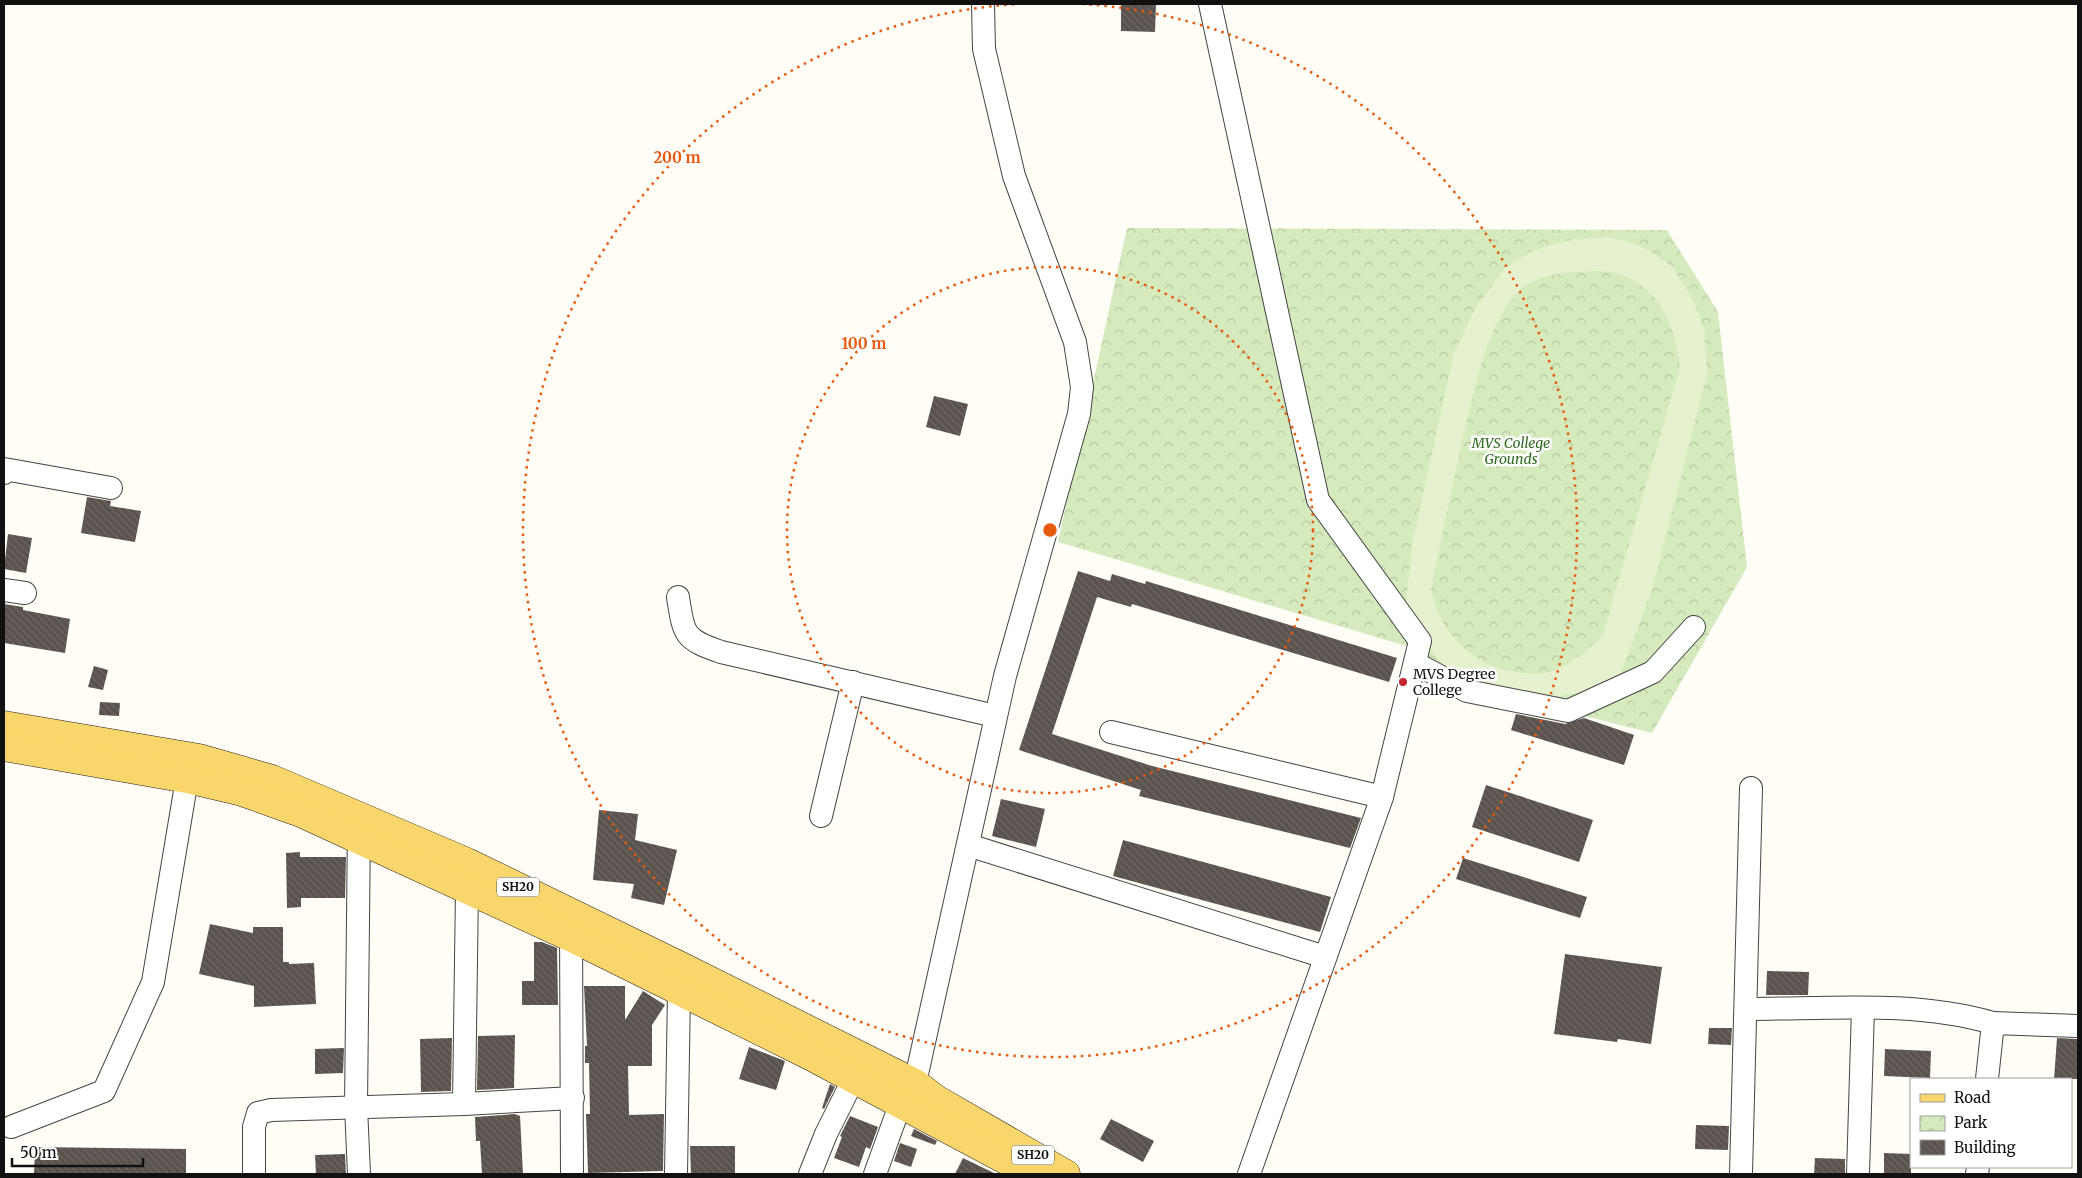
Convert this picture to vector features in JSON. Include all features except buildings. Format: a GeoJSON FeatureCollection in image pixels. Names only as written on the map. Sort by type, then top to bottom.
{"type":"FeatureCollection","features":[{"type":"Feature","properties":{"kind":"main road","name":"SH20"},"geometry":{"type":"LineString","coordinates":[[4,725],[193,768],[251,795],[301,813],[359,827],[915,1083],[1035,1169]]}},
{"type":"Feature","properties":{"kind":"main road","name":"SH20"},"geometry":{"type":"LineString","coordinates":[[4,746],[193,768]]}},
{"type":"Feature","properties":{"kind":"main road","name":"SH20"},"geometry":{"type":"LineString","coordinates":[[359,827],[467,890],[571,925],[679,991],[900,1105],[1035,1169],[1066,1174]]}},
{"type":"Feature","properties":{"kind":"street"},"geometry":{"type":"LineString","coordinates":[[875,1174],[900,1105],[915,1083],[995,716],[1079,414],[1082,387],[1080,364],[1070,324],[1014,176],[984,49],[983,4]]}},
{"type":"Feature","properties":{"kind":"street"},"geometry":{"type":"LineString","coordinates":[[1210,4],[1318,500],[1420,641],[1382,796],[1249,1174]]}},
{"type":"Feature","properties":{"kind":"street"},"geometry":{"type":"LineString","coordinates":[[4,473],[4,469],[110,488]]}},
{"type":"Feature","properties":{"kind":"street"},"geometry":{"type":"LineString","coordinates":[[678,597],[682,623],[695,643],[721,652],[995,716]]}},
{"type":"Feature","properties":{"kind":"street"},"geometry":{"type":"LineString","coordinates":[[1415,663],[1467,691],[1568,711],[1653,672],[1694,627]]}},
{"type":"Feature","properties":{"kind":"street"},"geometry":{"type":"LineString","coordinates":[[821,816],[853,682]]}},
{"type":"Feature","properties":{"kind":"street"},"geometry":{"type":"LineString","coordinates":[[1110,732],[1382,796]]}},
{"type":"Feature","properties":{"kind":"street"},"geometry":{"type":"LineString","coordinates":[[11,1127],[104,1091],[153,982],[193,768]]}},
{"type":"Feature","properties":{"kind":"street"},"geometry":{"type":"LineString","coordinates":[[1741,1174],[1751,788]]}},
{"type":"Feature","properties":{"kind":"street"},"geometry":{"type":"LineString","coordinates":[[359,827],[356,1106],[359,1174]]}},
{"type":"Feature","properties":{"kind":"street"},"geometry":{"type":"LineString","coordinates":[[968,845],[1325,957]]}},
{"type":"Feature","properties":{"kind":"street"},"geometry":{"type":"LineString","coordinates":[[464,1104],[467,890]]}},
{"type":"Feature","properties":{"kind":"street"},"geometry":{"type":"LineString","coordinates":[[571,925],[572,1174]]}},
{"type":"Feature","properties":{"kind":"street"},"geometry":{"type":"LineString","coordinates":[[676,1174],[679,991]]}},
{"type":"Feature","properties":{"kind":"street"},"geometry":{"type":"LineString","coordinates":[[1858,1174],[1863,1008]]}},
{"type":"Feature","properties":{"kind":"street"},"geometry":{"type":"LineString","coordinates":[[1746,1009],[1906,1008],[1964,1014],[1993,1023],[2078,1026]]}},
{"type":"Feature","properties":{"kind":"street"},"geometry":{"type":"LineString","coordinates":[[1987,1078],[1993,1023]]}},
{"type":"Feature","properties":{"kind":"street"},"geometry":{"type":"LineString","coordinates":[[810,1174],[826,1134],[853,1080]]}},
{"type":"Feature","properties":{"kind":"street"},"geometry":{"type":"LineString","coordinates":[[254,1174],[254,1127],[258,1113],[271,1110],[464,1104],[573,1098]]}},
{"type":"Feature","properties":{"kind":"green space","name":"MVS College Grounds"},"geometry":{"type":"Polygon","coordinates":[[[1127,228],[1667,230],[1718,312],[1747,567],[1652,733],[1516,699],[1446,669],[1406,646],[1058,542],[1127,228]]]}},
{"type":"Feature","properties":{"kind":"green space"},"geometry":{"type":"Polygon","coordinates":[[[1607,237],[1627,241],[1648,250],[1672,266],[1694,302],[1704,329],[1707,374],[1653,587],[1621,673],[1599,687],[1579,693],[1544,698],[1491,693],[1446,669],[1416,631],[1406,600],[1413,540],[1454,353],[1475,309],[1504,269],[1530,252],[1564,241],[1607,237]],[[1598,271],[1567,273],[1538,279],[1522,288],[1509,302],[1498,321],[1481,366],[1459,456],[1431,590],[1443,622],[1464,648],[1493,666],[1509,671],[1539,674],[1558,669],[1579,657],[1603,635],[1680,367],[1670,324],[1655,299],[1646,289],[1633,281],[1616,273],[1598,271]]]}},
{"type":"Feature","properties":{"kind":"place","name":"MVS Degree College"},"geometry":{"type":"Point","coordinates":[1403,682]}}]}
